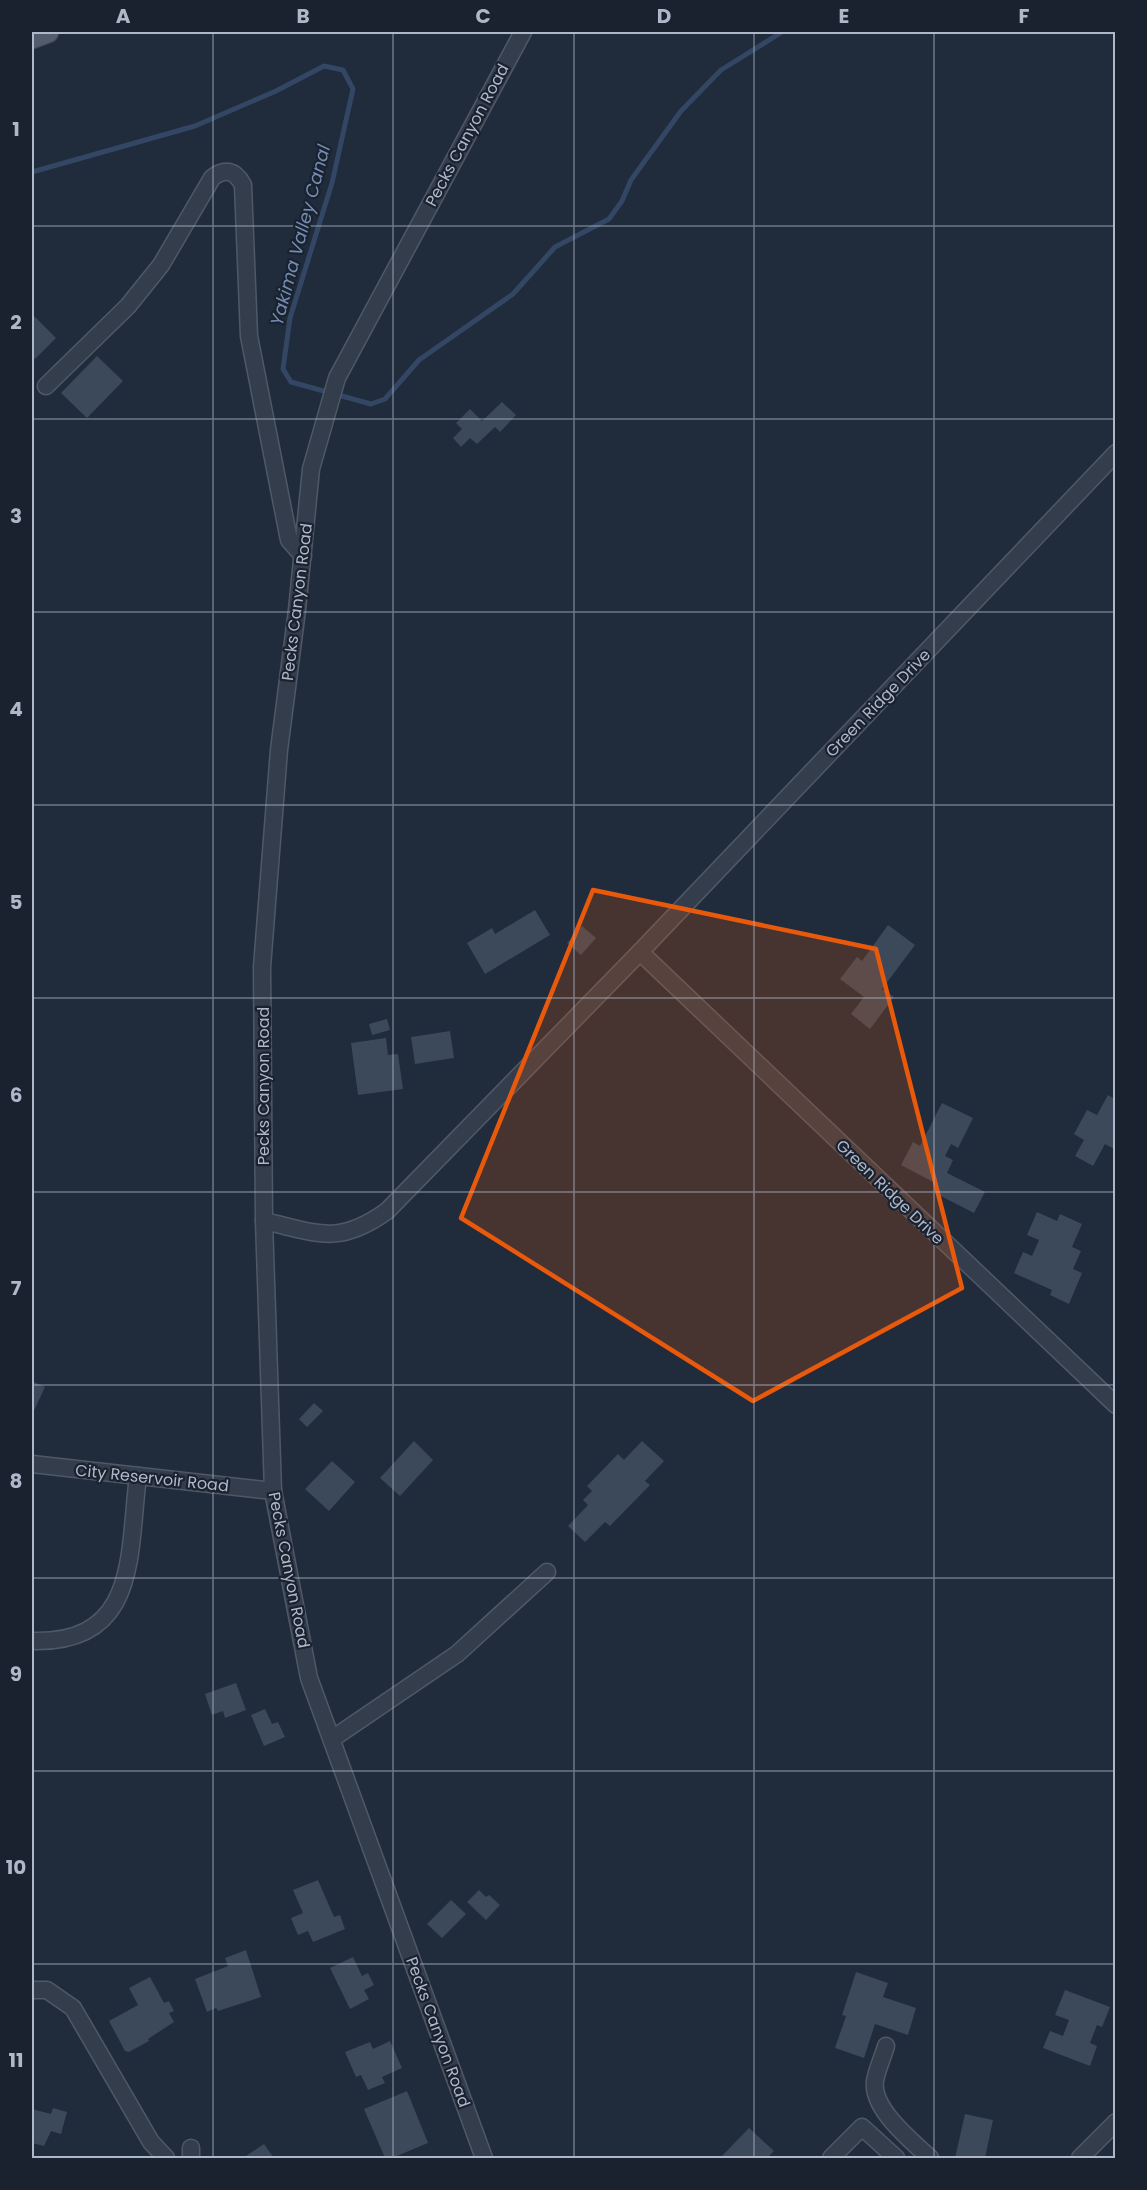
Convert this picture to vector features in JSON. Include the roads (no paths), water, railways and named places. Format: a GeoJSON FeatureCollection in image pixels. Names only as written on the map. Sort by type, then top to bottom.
{"type":"FeatureCollection","features":[{"type":"Feature","properties":{"kind":"main road"},"geometry":{"type":"LineString","coordinates":[[32,38],[48,32]]}},
{"type":"Feature","properties":{"kind":"street","name":"Pecks Canyon Road"},"geometry":{"type":"LineString","coordinates":[[484,2158],[309,1678],[273,1491],[264,1221],[262,967],[279,750],[303,556],[311,469],[337,378],[523,32]]}},
{"type":"Feature","properties":{"kind":"street"},"geometry":{"type":"LineString","coordinates":[[46,386],[128,306],[141,290],[172,249],[212,178],[220,171],[229,171],[238,176],[243,185],[249,336],[289,540],[303,556]]}},
{"type":"Feature","properties":{"kind":"street","name":"Green Ridge Drive"},"geometry":{"type":"LineString","coordinates":[[264,1221],[328,1235],[352,1232],[387,1211],[640,952],[1116,453]]}},
{"type":"Feature","properties":{"kind":"street","name":"Green Ridge Drive"},"geometry":{"type":"LineString","coordinates":[[640,952],[1116,1405]]}},
{"type":"Feature","properties":{"kind":"street","name":"City Reservoir Road"},"geometry":{"type":"LineString","coordinates":[[32,1464],[273,1491]]}},
{"type":"Feature","properties":{"kind":"street"},"geometry":{"type":"LineString","coordinates":[[32,1641],[51,1642],[83,1634],[117,1604],[125,1582],[138,1476]]}},
{"type":"Feature","properties":{"kind":"street"},"geometry":{"type":"LineString","coordinates":[[332,1739],[457,1654],[547,1572]]}},
{"type":"Feature","properties":{"kind":"street"},"geometry":{"type":"LineString","coordinates":[[32,1990],[47,1990],[73,2008],[151,2142],[166,2158]]}},
{"type":"Feature","properties":{"kind":"street"},"geometry":{"type":"LineString","coordinates":[[886,2046],[874,2084],[880,2102],[891,2122],[930,2158]]}},
{"type":"Feature","properties":{"kind":"street"},"geometry":{"type":"LineString","coordinates":[[1080,2158],[1116,2122]]}},
{"type":"Feature","properties":{"kind":"street"},"geometry":{"type":"LineString","coordinates":[[831,2158],[862,2127],[896,2158]]}},
{"type":"Feature","properties":{"kind":"waterway","name":"Yakima Valley Canal"},"geometry":{"type":"LineString","coordinates":[[32,172],[195,126],[276,91],[324,66],[343,70],[353,89],[332,183],[290,318],[283,369],[291,382],[371,404],[385,399],[419,360],[513,294],[555,247],[609,219],[622,201],[631,180],[681,111],[721,70],[782,32]]}}]}
